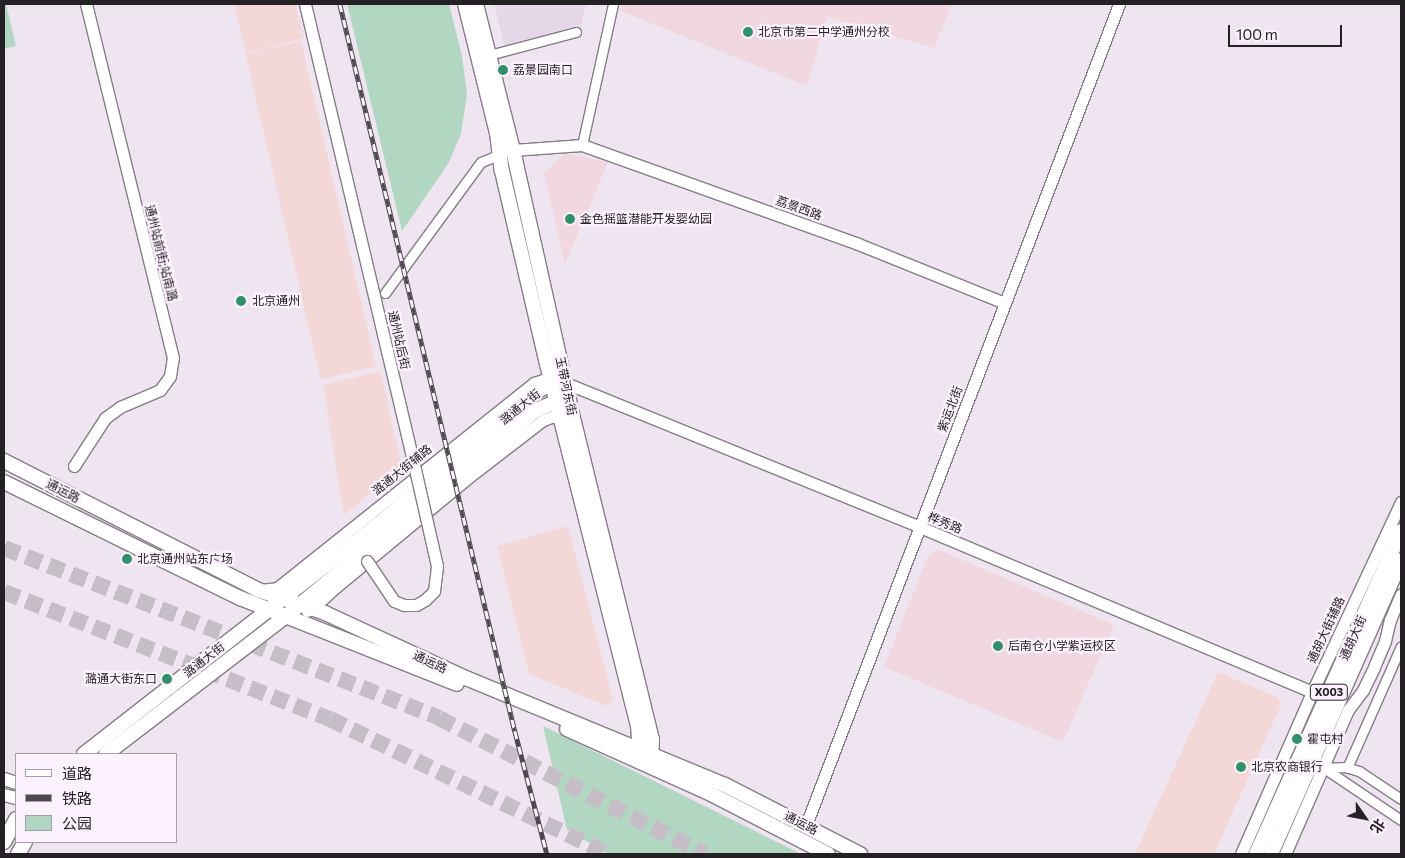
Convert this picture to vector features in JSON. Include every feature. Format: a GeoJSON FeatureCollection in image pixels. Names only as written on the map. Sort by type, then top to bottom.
{"type":"FeatureCollection","features":[{"type":"Feature","properties":{"kind":"main road","name":"玉带河东街"},"geometry":{"type":"LineString","coordinates":[[465,4],[507,152]]}},
{"type":"Feature","properties":{"kind":"main road","name":"玉带河东街"},"geometry":{"type":"LineString","coordinates":[[476,4],[489,55],[507,152],[505,180],[556,381],[652,738],[646,759]]}},
{"type":"Feature","properties":{"kind":"main road","name":"玉带河东街"},"geometry":{"type":"LineString","coordinates":[[556,381],[556,402],[563,422],[646,759]]}},
{"type":"Feature","properties":{"kind":"main road","name":"潞通大街"},"geometry":{"type":"LineString","coordinates":[[85,753],[386,518],[536,392],[556,381]]}},
{"type":"Feature","properties":{"kind":"main road","name":"潞通大街"},"geometry":{"type":"LineString","coordinates":[[107,753],[286,616],[306,607],[536,410],[556,402]]}},
{"type":"Feature","properties":{"kind":"main road","name":"通运路"},"geometry":{"type":"LineString","coordinates":[[4,461],[258,590],[306,607],[646,759],[828,854]]}},
{"type":"Feature","properties":{"kind":"main road","name":"通运路"},"geometry":{"type":"LineString","coordinates":[[4,482],[186,573],[286,616],[562,726],[646,759],[725,785],[860,854]]}},
{"type":"Feature","properties":{"kind":"main road","name":"通胡大街"},"geometry":{"type":"LineString","coordinates":[[1256,854],[1401,531]]}},
{"type":"Feature","properties":{"kind":"main road","name":"通胡大街"},"geometry":{"type":"LineString","coordinates":[[1271,854],[1401,561]]}},
{"type":"Feature","properties":{"kind":"main road"},"geometry":{"type":"LineString","coordinates":[[4,842],[15,821]]}},
{"type":"Feature","properties":{"kind":"main road"},"geometry":{"type":"LineString","coordinates":[[18,854],[24,843]]}},
{"type":"Feature","properties":{"kind":"street","name":"通州站前街;站南潞"},"geometry":{"type":"LineString","coordinates":[[74,466],[105,418],[120,407],[160,390],[170,376],[172,358],[86,4]]}},
{"type":"Feature","properties":{"kind":"street","name":"通州站后街"},"geometry":{"type":"LineString","coordinates":[[305,4],[438,566],[434,591],[426,600],[416,605],[404,605],[394,601],[367,561]]}},
{"type":"Feature","properties":{"kind":"street"},"geometry":{"type":"LineString","coordinates":[[582,145],[613,4]]}},
{"type":"Feature","properties":{"kind":"street","name":"紫运北街"},"geometry":{"type":"LineString","coordinates":[[806,825],[1119,4]]}},
{"type":"Feature","properties":{"kind":"street"},"geometry":{"type":"LineString","coordinates":[[489,55],[576,32]]}},
{"type":"Feature","properties":{"kind":"street","name":"荔景西路"},"geometry":{"type":"LineString","coordinates":[[507,152],[582,145],[858,244],[1005,303]]}},
{"type":"Feature","properties":{"kind":"street"},"geometry":{"type":"LineString","coordinates":[[385,293],[481,162],[507,152]]}},
{"type":"Feature","properties":{"kind":"street","name":"桦秀路"},"geometry":{"type":"LineString","coordinates":[[556,381],[920,527],[1312,692]]}},
{"type":"Feature","properties":{"kind":"street","name":"潞通大街辅路"},"geometry":{"type":"LineString","coordinates":[[258,590],[276,588],[534,383],[556,381]]}},
{"type":"Feature","properties":{"kind":"street"},"geometry":{"type":"LineString","coordinates":[[306,607],[367,561],[469,477],[543,420],[554,416],[563,422]]}},
{"type":"Feature","properties":{"kind":"street","name":"通胡大街辅路"},"geometry":{"type":"LineString","coordinates":[[1241,854],[1312,692],[1401,502]]}},
{"type":"Feature","properties":{"kind":"street"},"geometry":{"type":"LineString","coordinates":[[1285,854],[1348,710],[1363,690],[1374,666],[1401,594]]}},
{"type":"Feature","properties":{"kind":"street"},"geometry":{"type":"LineString","coordinates":[[1347,768],[1401,646]]}},
{"type":"Feature","properties":{"kind":"street"},"geometry":{"type":"LineString","coordinates":[[1312,760],[1401,820]]}},
{"type":"Feature","properties":{"kind":"street"},"geometry":{"type":"LineString","coordinates":[[1324,768],[1347,768],[1359,771],[1401,799]]}},
{"type":"Feature","properties":{"kind":"shaded area"},"geometry":{"type":"Polygon","coordinates":[[[234,4],[295,4],[304,38],[246,53],[234,4]]]}},
{"type":"Feature","properties":{"kind":"shaded area"},"geometry":{"type":"Polygon","coordinates":[[[494,4],[586,4],[581,27],[505,48],[494,4]]]}},
{"type":"Feature","properties":{"kind":"shaded area","name":"北京市第二中学通州分校"},"geometry":{"type":"Polygon","coordinates":[[[623,4],[952,4],[934,48],[827,17],[807,86],[621,11],[623,4]]]}},
{"type":"Feature","properties":{"kind":"shaded area"},"geometry":{"type":"Polygon","coordinates":[[[301,41],[376,366],[321,379],[245,54],[301,41]]]}},
{"type":"Feature","properties":{"kind":"shaded area","name":"金色摇篮潜能开发婴幼园"},"geometry":{"type":"Polygon","coordinates":[[[565,153],[608,162],[565,265],[544,173],[565,153]]]}},
{"type":"Feature","properties":{"kind":"shaded area"},"geometry":{"type":"Polygon","coordinates":[[[380,371],[402,467],[344,515],[323,385],[380,371]]]}},
{"type":"Feature","properties":{"kind":"shaded area"},"geometry":{"type":"Polygon","coordinates":[[[568,526],[613,700],[606,706],[529,674],[497,546],[568,526]]]}},
{"type":"Feature","properties":{"kind":"shaded area","name":"后南仓小学紫运校区"},"geometry":{"type":"Polygon","coordinates":[[[937,549],[1114,625],[1063,742],[884,667],[927,558],[937,549]]]}},
{"type":"Feature","properties":{"kind":"shaded area"},"geometry":{"type":"Polygon","coordinates":[[[1218,672],[1277,697],[1281,705],[1214,854],[1135,854],[1218,672]]]}},
{"type":"Feature","properties":{"kind":"green space"},"geometry":{"type":"Polygon","coordinates":[[[4,4],[6,4],[16,46],[4,49],[4,4]]]}},
{"type":"Feature","properties":{"kind":"green space"},"geometry":{"type":"Polygon","coordinates":[[[347,4],[449,4],[462,56],[467,94],[461,134],[448,164],[402,231],[347,4]]]}},
{"type":"Feature","properties":{"kind":"green space"},"geometry":{"type":"Polygon","coordinates":[[[543,726],[801,854],[608,854],[567,830],[543,726]]]}},
{"type":"Feature","properties":{"kind":"tunnel"},"geometry":{"type":"LineString","coordinates":[[4,548],[439,718],[705,854]]}},
{"type":"Feature","properties":{"kind":"tunnel"},"geometry":{"type":"LineString","coordinates":[[4,592],[330,719],[608,854]]}},
{"type":"Feature","properties":{"kind":"railway"},"geometry":{"type":"LineString","coordinates":[[340,4],[515,731],[547,854]]}},
{"type":"Feature","properties":{"kind":"place","name":"北京市第二中学通州分校"},"geometry":{"type":"Point","coordinates":[748,32]}},
{"type":"Feature","properties":{"kind":"place","name":"荔景园南口"},"geometry":{"type":"Point","coordinates":[503,70]}},
{"type":"Feature","properties":{"kind":"place","name":"金色摇篮潜能开发婴幼园"},"geometry":{"type":"Point","coordinates":[570,219]}},
{"type":"Feature","properties":{"kind":"place","name":"北京通州"},"geometry":{"type":"Point","coordinates":[241,301]}},
{"type":"Feature","properties":{"kind":"place","name":"北京通州站东广场"},"geometry":{"type":"Point","coordinates":[127,559]}},
{"type":"Feature","properties":{"kind":"place","name":"后南仓小学紫运校区"},"geometry":{"type":"Point","coordinates":[998,646]}},
{"type":"Feature","properties":{"kind":"place","name":"潞通大街东口"},"geometry":{"type":"Point","coordinates":[167,679]}},
{"type":"Feature","properties":{"kind":"place","name":"霍屯村"},"geometry":{"type":"Point","coordinates":[1297,739]}},
{"type":"Feature","properties":{"kind":"place","name":"北京农商银行"},"geometry":{"type":"Point","coordinates":[1241,767]}}]}
